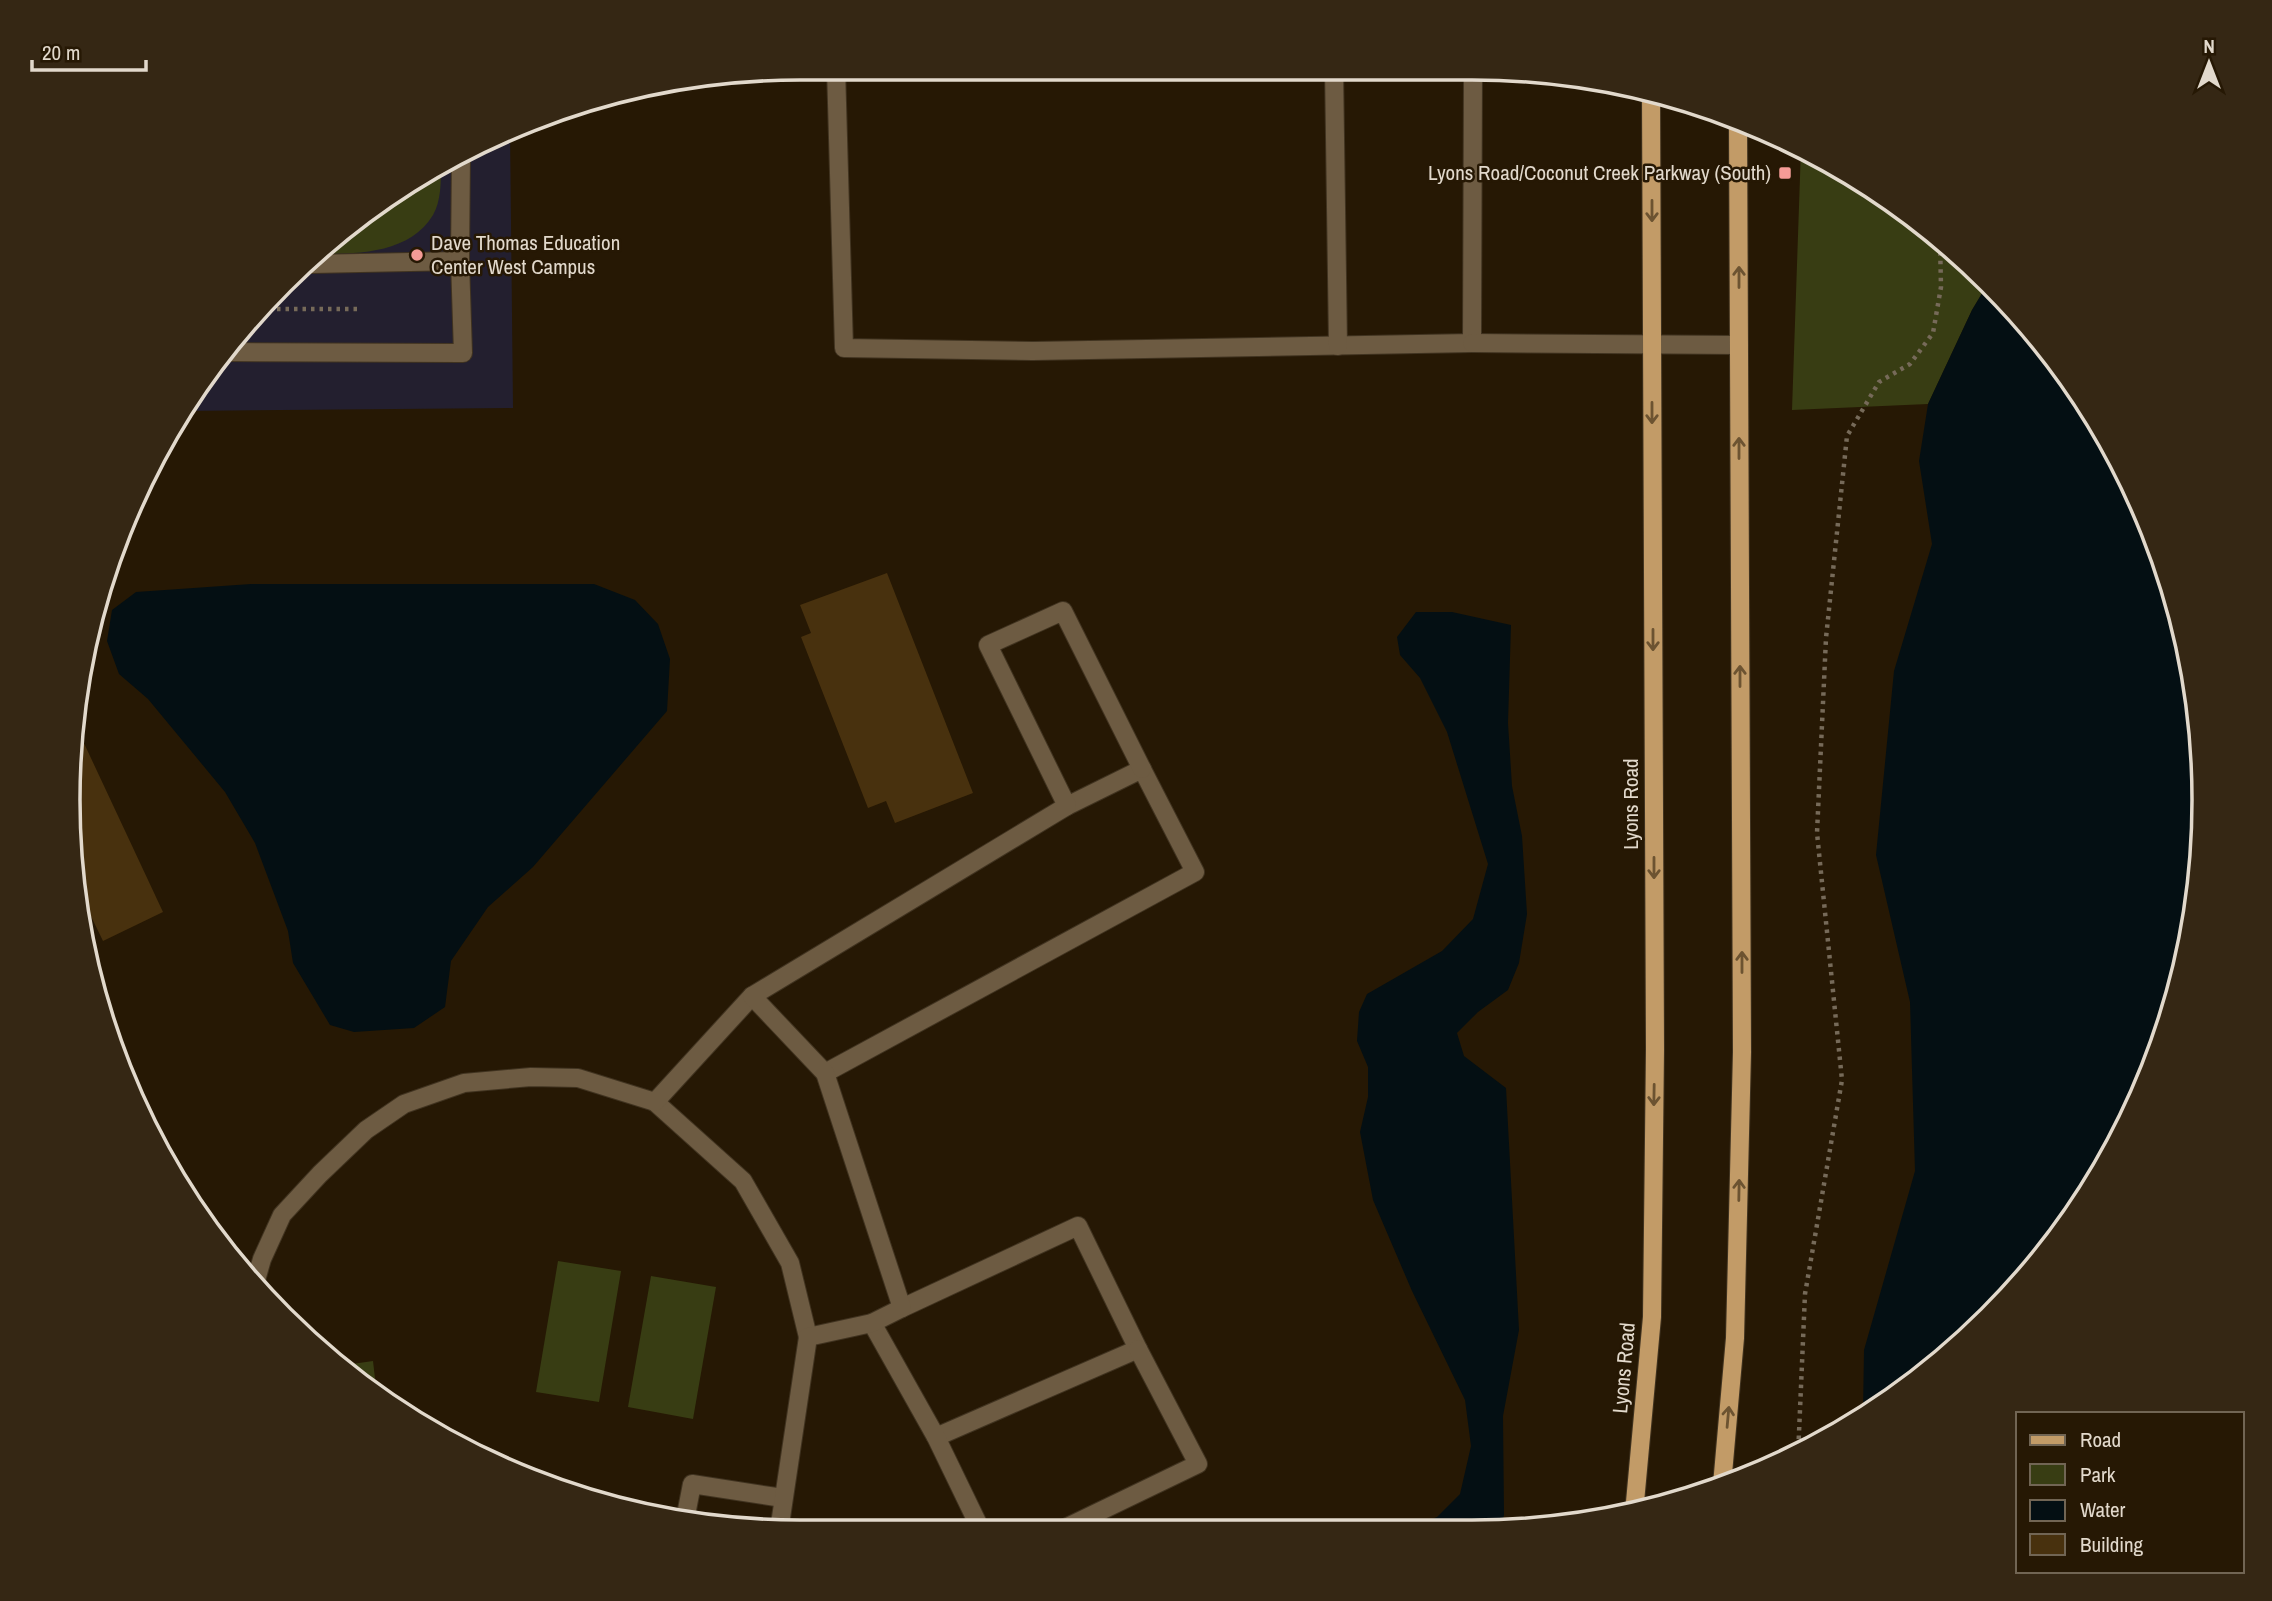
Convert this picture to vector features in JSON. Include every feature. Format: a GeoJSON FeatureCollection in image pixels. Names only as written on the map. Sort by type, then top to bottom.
{"type":"FeatureCollection","features":[{"type":"Feature","properties":{"kind":"main road","name":"Lyons Road"},"geometry":{"type":"LineString","coordinates":[[1635,1501],[1652,1317],[1654,1062],[1651,103]]}},
{"type":"Feature","properties":{"kind":"main road"},"geometry":{"type":"LineString","coordinates":[[1724,1474],[1735,1338],[1742,1052],[1738,132]]}},
{"type":"Feature","properties":{"kind":"lane"},"geometry":{"type":"LineString","coordinates":[[836,80],[844,348],[1033,351],[1472,343],[1739,345]]}},
{"type":"Feature","properties":{"kind":"lane"},"geometry":{"type":"LineString","coordinates":[[1334,80],[1338,346]]}},
{"type":"Feature","properties":{"kind":"lane"},"geometry":{"type":"LineString","coordinates":[[1472,343],[1473,80]]}},
{"type":"Feature","properties":{"kind":"lane"},"geometry":{"type":"LineString","coordinates":[[237,352],[463,353],[461,166]]}},
{"type":"Feature","properties":{"kind":"lane"},"geometry":{"type":"LineString","coordinates":[[321,264],[460,261]]}},
{"type":"Feature","properties":{"kind":"lane"},"geometry":{"type":"LineString","coordinates":[[825,1073],[1195,872],[1063,611],[988,645],[1067,806]]}},
{"type":"Feature","properties":{"kind":"lane"},"geometry":{"type":"LineString","coordinates":[[655,1102],[752,996],[1067,806],[1142,769]]}},
{"type":"Feature","properties":{"kind":"lane"},"geometry":{"type":"LineString","coordinates":[[752,996],[825,1073],[902,1308]]}},
{"type":"Feature","properties":{"kind":"lane"},"geometry":{"type":"LineString","coordinates":[[257,1273],[261,1259],[282,1215],[366,1130],[404,1104],[464,1083],[531,1076],[578,1078],[655,1102],[743,1181],[790,1262],[808,1337],[780,1520]]}},
{"type":"Feature","properties":{"kind":"lane"},"geometry":{"type":"LineString","coordinates":[[808,1337],[872,1324],[1078,1226],[1198,1464],[1082,1520]]}},
{"type":"Feature","properties":{"kind":"lane"},"geometry":{"type":"LineString","coordinates":[[872,1324],[936,1437],[976,1520]]}},
{"type":"Feature","properties":{"kind":"lane"},"geometry":{"type":"LineString","coordinates":[[936,1437],[1138,1349]]}},
{"type":"Feature","properties":{"kind":"lane"},"geometry":{"type":"LineString","coordinates":[[687,1511],[692,1484],[783,1498]]}},
{"type":"Feature","properties":{"kind":"path"},"geometry":{"type":"LineString","coordinates":[[1799,1441],[1805,1294],[1842,1080],[1817,833],[1826,638],[1847,436],[1879,382],[1910,365],[1933,333],[1941,287],[1940,254]]}},
{"type":"Feature","properties":{"kind":"path"},"geometry":{"type":"LineString","coordinates":[[275,309],[357,309]]}},
{"type":"Feature","properties":{"kind":"shaded area","name":"Dave Thomas Education Center West Campus"},"geometry":{"type":"Polygon","coordinates":[[[510,142],[513,408],[195,411],[229,362],[259,326],[291,291],[326,259],[400,202],[440,177],[510,142]]]}},
{"type":"Feature","properties":{"kind":"green space"},"geometry":{"type":"Polygon","coordinates":[[[1801,161],[1872,202],[1910,229],[1982,293],[1928,404],[1792,410],[1801,161]]]}},
{"type":"Feature","properties":{"kind":"green space"},"geometry":{"type":"Polygon","coordinates":[[[441,177],[438,204],[424,227],[399,244],[353,253],[332,254],[362,229],[441,177]]]}},
{"type":"Feature","properties":{"kind":"green space"},"geometry":{"type":"Polygon","coordinates":[[[558,1261],[621,1271],[599,1402],[536,1392],[558,1261]]]}},
{"type":"Feature","properties":{"kind":"green space"},"geometry":{"type":"Polygon","coordinates":[[[651,1276],[716,1287],[693,1419],[628,1407],[651,1276]]]}},
{"type":"Feature","properties":{"kind":"green space"},"geometry":{"type":"Polygon","coordinates":[[[373,1361],[375,1381],[362,1372],[352,1364],[373,1361]]]}},
{"type":"Feature","properties":{"kind":"water"},"geometry":{"type":"Polygon","coordinates":[[[1982,293],[2043,362],[2095,441],[2137,525],[2167,614],[2178,660],[2190,753],[2190,848],[2178,941],[2167,987],[2137,1076],[2095,1160],[2043,1239],[1981,1310],[1910,1372],[1863,1404],[1864,1350],[1915,1171],[1910,1002],[1876,855],[1894,671],[1932,544],[1919,461],[1928,404],[1982,293]]]}},
{"type":"Feature","properties":{"kind":"water"},"geometry":{"type":"Polygon","coordinates":[[[251,584],[594,584],[635,600],[658,624],[670,659],[667,711],[533,867],[488,907],[451,961],[445,1007],[414,1028],[354,1032],[330,1025],[293,963],[288,931],[255,843],[225,792],[148,699],[119,674],[107,641],[112,610],[136,592],[251,584]]]}},
{"type":"Feature","properties":{"kind":"water"},"geometry":{"type":"Polygon","coordinates":[[[1416,612],[1452,612],[1511,625],[1508,723],[1512,786],[1522,836],[1527,914],[1519,963],[1508,990],[1478,1012],[1457,1033],[1464,1056],[1506,1088],[1519,1330],[1503,1416],[1503,1519],[1430,1520],[1437,1517],[1460,1494],[1471,1446],[1465,1400],[1412,1291],[1373,1200],[1360,1132],[1368,1097],[1368,1067],[1357,1041],[1359,1012],[1367,994],[1442,951],[1473,919],[1488,864],[1447,732],[1420,678],[1400,655],[1397,637],[1416,612]]]}},
{"type":"Feature","properties":{"kind":"building"},"geometry":{"type":"Polygon","coordinates":[[[887,573],[973,793],[895,823],[886,801],[868,808],[801,637],[811,633],[800,605],[887,573]]]}},
{"type":"Feature","properties":{"kind":"building"},"geometry":{"type":"Polygon","coordinates":[[[83,742],[163,912],[103,941],[90,914],[82,848],[80,800],[83,742]]]}},
{"type":"Feature","properties":{"kind":"place","name":"Lyons Road/Coconut Creek Parkway (South)"},"geometry":{"type":"Point","coordinates":[1785,173]}},
{"type":"Feature","properties":{"kind":"place","name":"Dave Thomas Education Center West Campus"},"geometry":{"type":"Point","coordinates":[417,255]}}]}
